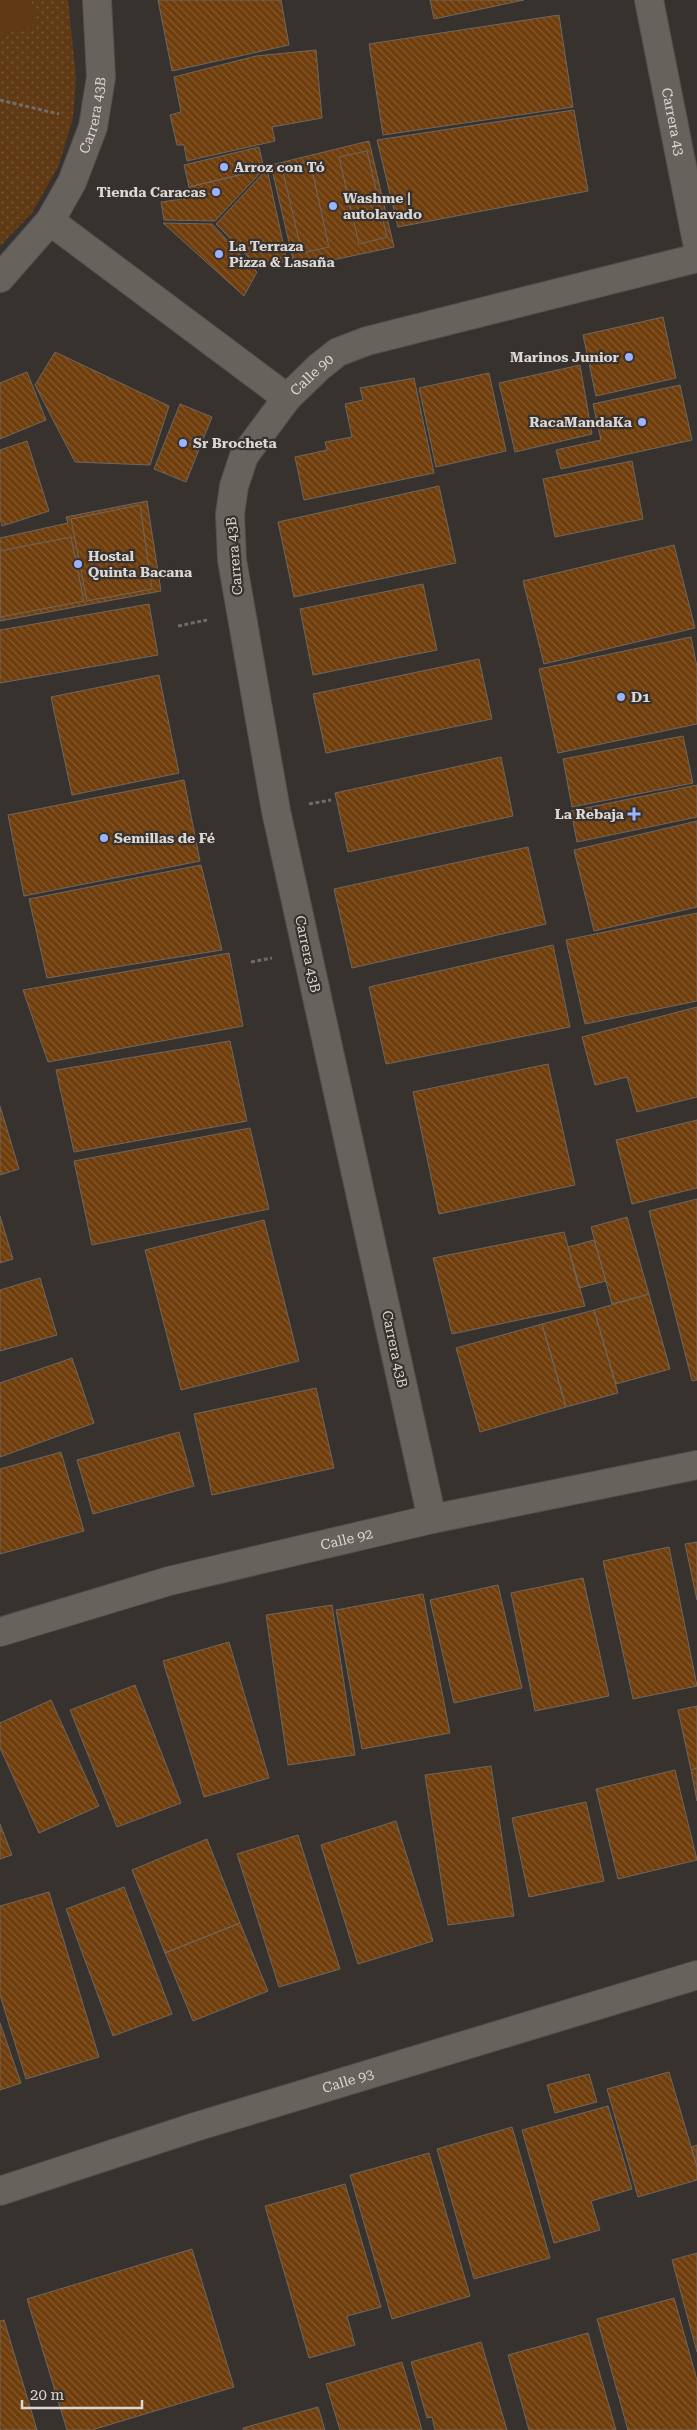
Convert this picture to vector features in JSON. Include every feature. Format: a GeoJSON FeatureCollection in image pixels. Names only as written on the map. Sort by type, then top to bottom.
{"type":"FeatureCollection","features":[{"type":"Feature","properties":{"kind":"street","name":"Carrera 43B"},"geometry":{"type":"LineString","coordinates":[[50,221],[72,182],[92,127],[101,77],[97,0]]}},
{"type":"Feature","properties":{"kind":"street","name":"Carrera 43"},"geometry":{"type":"LineString","coordinates":[[649,0],[697,242]]}},
{"type":"Feature","properties":{"kind":"street"},"geometry":{"type":"LineString","coordinates":[[0,278],[50,221]]}},
{"type":"Feature","properties":{"kind":"street","name":"Calle 90"},"geometry":{"type":"LineString","coordinates":[[50,221],[287,398],[319,367],[338,352],[359,344],[697,258]]}},
{"type":"Feature","properties":{"kind":"street","name":"Carrera 43B"},"geometry":{"type":"LineString","coordinates":[[287,398],[244,456],[234,486],[230,514],[232,560],[276,811],[432,1520]]}},
{"type":"Feature","properties":{"kind":"street","name":"Calle 92"},"geometry":{"type":"LineString","coordinates":[[0,1632],[169,1581],[432,1520],[697,1465]]}},
{"type":"Feature","properties":{"kind":"street","name":"Calle 93"},"geometry":{"type":"LineString","coordinates":[[0,2190],[194,2127],[697,1975]]}},
{"type":"Feature","properties":{"kind":"path"},"geometry":{"type":"LineString","coordinates":[[0,100],[61,114],[92,127]]}},
{"type":"Feature","properties":{"kind":"shaded area"},"geometry":{"type":"Polygon","coordinates":[[[0,0],[68,0],[76,77],[73,118],[59,165],[32,213],[0,246],[0,0]]]}},
{"type":"Feature","properties":{"kind":"shaded area"},"geometry":{"type":"Polygon","coordinates":[[[0,0],[31,0],[37,26],[0,34],[0,0]]]}},
{"type":"Feature","properties":{"kind":"building"},"geometry":{"type":"Polygon","coordinates":[[[158,0],[281,0],[289,45],[172,71],[158,0]]]}},
{"type":"Feature","properties":{"kind":"building"},"geometry":{"type":"Polygon","coordinates":[[[430,0],[524,0],[434,19],[430,0]]]}},
{"type":"Feature","properties":{"kind":"building"},"geometry":{"type":"Polygon","coordinates":[[[559,15],[573,107],[383,135],[369,44],[559,15]]]}},
{"type":"Feature","properties":{"kind":"building"},"geometry":{"type":"Polygon","coordinates":[[[316,50],[322,118],[272,127],[275,141],[187,161],[184,145],[177,145],[170,115],[181,112],[174,77],[256,56],[316,50]]]}},
{"type":"Feature","properties":{"kind":"building"},"geometry":{"type":"Polygon","coordinates":[[[574,110],[588,191],[398,227],[377,140],[574,110]]]}},
{"type":"Feature","properties":{"kind":"building","name":"Washme | autolavado"},"geometry":{"type":"Polygon","coordinates":[[[369,141],[394,247],[295,268],[271,165],[369,141]]]}},
{"type":"Feature","properties":{"kind":"building","name":"Arroz con Tó"},"geometry":{"type":"Polygon","coordinates":[[[259,147],[264,169],[189,187],[184,165],[259,147]]]}},
{"type":"Feature","properties":{"kind":"building"},"geometry":{"type":"Polygon","coordinates":[[[367,151],[387,237],[359,244],[339,157],[367,151]]]}},
{"type":"Feature","properties":{"kind":"building"},"geometry":{"type":"Polygon","coordinates":[[[310,161],[329,247],[302,253],[282,168],[310,161]]]}},
{"type":"Feature","properties":{"kind":"building","name":"Tienda Caracas"},"geometry":{"type":"Polygon","coordinates":[[[264,169],[215,221],[164,220],[161,202],[190,198],[189,187],[264,169]]]}},
{"type":"Feature","properties":{"kind":"building"},"geometry":{"type":"Polygon","coordinates":[[[267,169],[287,261],[260,269],[216,224],[267,169]]]}},
{"type":"Feature","properties":{"kind":"building","name":"La Terraza Pizza & Lasaña"},"geometry":{"type":"Polygon","coordinates":[[[163,223],[212,224],[257,272],[244,296],[163,223]]]}},
{"type":"Feature","properties":{"kind":"building","name":"Marinos Junior"},"geometry":{"type":"Polygon","coordinates":[[[663,317],[676,378],[596,396],[583,335],[663,317]]]}},
{"type":"Feature","properties":{"kind":"building"},"geometry":{"type":"Polygon","coordinates":[[[55,352],[169,406],[150,465],[75,462],[35,385],[55,352]]]}},
{"type":"Feature","properties":{"kind":"building"},"geometry":{"type":"Polygon","coordinates":[[[580,365],[592,434],[515,452],[499,383],[580,365]]]}},
{"type":"Feature","properties":{"kind":"building"},"geometry":{"type":"Polygon","coordinates":[[[27,372],[46,420],[0,439],[0,383],[27,372]]]}},
{"type":"Feature","properties":{"kind":"building"},"geometry":{"type":"Polygon","coordinates":[[[489,373],[506,451],[436,467],[419,388],[489,373]]]}},
{"type":"Feature","properties":{"kind":"building"},"geometry":{"type":"Polygon","coordinates":[[[414,378],[434,473],[304,500],[295,457],[327,450],[325,442],[352,437],[345,404],[363,400],[360,388],[414,378]]]}},
{"type":"Feature","properties":{"kind":"building","name":"RacaMandaKa"},"geometry":{"type":"Polygon","coordinates":[[[680,385],[692,440],[561,469],[556,450],[601,440],[593,404],[680,385]]]}},
{"type":"Feature","properties":{"kind":"building","name":"Sr Brocheta"},"geometry":{"type":"Polygon","coordinates":[[[180,404],[212,417],[186,482],[154,469],[180,404]]]}},
{"type":"Feature","properties":{"kind":"building"},"geometry":{"type":"Polygon","coordinates":[[[27,441],[49,511],[2,526],[0,518],[0,450],[27,441]]]}},
{"type":"Feature","properties":{"kind":"building"},"geometry":{"type":"Polygon","coordinates":[[[632,461],[643,519],[555,537],[543,479],[632,461]]]}},
{"type":"Feature","properties":{"kind":"building"},"geometry":{"type":"Polygon","coordinates":[[[439,486],[456,563],[294,597],[278,522],[439,486]]]}},
{"type":"Feature","properties":{"kind":"building","name":"Hostal Quinta Bacana"},"geometry":{"type":"Polygon","coordinates":[[[147,501],[161,591],[0,621],[0,538],[68,523],[66,517],[147,501]]]}},
{"type":"Feature","properties":{"kind":"building"},"geometry":{"type":"Polygon","coordinates":[[[140,505],[152,589],[87,601],[71,519],[140,505]]]}},
{"type":"Feature","properties":{"kind":"building"},"geometry":{"type":"Polygon","coordinates":[[[71,537],[84,601],[0,617],[0,551],[71,537]]]}},
{"type":"Feature","properties":{"kind":"building"},"geometry":{"type":"Polygon","coordinates":[[[674,545],[695,628],[544,664],[523,581],[674,545]]]}},
{"type":"Feature","properties":{"kind":"building"},"geometry":{"type":"Polygon","coordinates":[[[423,584],[437,650],[313,675],[300,609],[423,584]]]}},
{"type":"Feature","properties":{"kind":"building"},"geometry":{"type":"Polygon","coordinates":[[[149,604],[158,655],[0,683],[0,630],[149,604]]]}},
{"type":"Feature","properties":{"kind":"building","name":"D1"},"geometry":{"type":"Polygon","coordinates":[[[691,637],[697,667],[697,724],[558,753],[539,669],[691,637]]]}},
{"type":"Feature","properties":{"kind":"building"},"geometry":{"type":"Polygon","coordinates":[[[479,659],[492,719],[326,753],[313,694],[479,659]]]}},
{"type":"Feature","properties":{"kind":"building"},"geometry":{"type":"Polygon","coordinates":[[[159,675],[179,773],[72,795],[51,697],[159,675]]]}},
{"type":"Feature","properties":{"kind":"building"},"geometry":{"type":"Polygon","coordinates":[[[683,736],[693,783],[572,807],[563,759],[683,736]]]}},
{"type":"Feature","properties":{"kind":"building"},"geometry":{"type":"Polygon","coordinates":[[[501,757],[513,816],[348,852],[335,793],[501,757]]]}},
{"type":"Feature","properties":{"kind":"building","name":"Semillas de Fé"},"geometry":{"type":"Polygon","coordinates":[[[184,780],[200,861],[24,896],[8,815],[184,780]]]}},
{"type":"Feature","properties":{"kind":"building","name":"La Rebaja"},"geometry":{"type":"Polygon","coordinates":[[[697,785],[697,817],[577,842],[571,811],[697,785]]]}},
{"type":"Feature","properties":{"kind":"building"},"geometry":{"type":"Polygon","coordinates":[[[697,821],[697,907],[594,931],[574,850],[697,821]]]}},
{"type":"Feature","properties":{"kind":"building"},"geometry":{"type":"Polygon","coordinates":[[[528,847],[546,924],[352,968],[334,889],[528,847]]]}},
{"type":"Feature","properties":{"kind":"building"},"geometry":{"type":"Polygon","coordinates":[[[201,865],[222,950],[47,978],[29,899],[201,865]]]}},
{"type":"Feature","properties":{"kind":"building"},"geometry":{"type":"Polygon","coordinates":[[[697,913],[697,1001],[585,1024],[566,940],[697,913]]]}},
{"type":"Feature","properties":{"kind":"building"},"geometry":{"type":"Polygon","coordinates":[[[553,945],[570,1027],[386,1064],[369,987],[553,945]]]}},
{"type":"Feature","properties":{"kind":"building"},"geometry":{"type":"Polygon","coordinates":[[[229,953],[243,1026],[48,1062],[23,990],[229,953]]]}},
{"type":"Feature","properties":{"kind":"building"},"geometry":{"type":"Polygon","coordinates":[[[697,1007],[697,1097],[637,1112],[627,1077],[595,1085],[582,1037],[697,1007]]]}},
{"type":"Feature","properties":{"kind":"building"},"geometry":{"type":"Polygon","coordinates":[[[230,1041],[247,1121],[74,1152],[56,1070],[230,1041]]]}},
{"type":"Feature","properties":{"kind":"building"},"geometry":{"type":"Polygon","coordinates":[[[548,1064],[575,1185],[439,1214],[413,1092],[548,1064]]]}},
{"type":"Feature","properties":{"kind":"building"},"geometry":{"type":"Polygon","coordinates":[[[0,1106],[19,1169],[0,1175],[0,1106]]]}},
{"type":"Feature","properties":{"kind":"building"},"geometry":{"type":"Polygon","coordinates":[[[697,1120],[697,1188],[632,1204],[616,1140],[697,1120]]]}},
{"type":"Feature","properties":{"kind":"building"},"geometry":{"type":"Polygon","coordinates":[[[250,1128],[269,1209],[92,1245],[74,1161],[250,1128]]]}},
{"type":"Feature","properties":{"kind":"building"},"geometry":{"type":"Polygon","coordinates":[[[697,1199],[697,1380],[692,1381],[649,1211],[697,1199]]]}},
{"type":"Feature","properties":{"kind":"building"},"geometry":{"type":"Polygon","coordinates":[[[0,1216],[13,1259],[0,1263],[0,1216]]]}},
{"type":"Feature","properties":{"kind":"building"},"geometry":{"type":"Polygon","coordinates":[[[627,1217],[649,1294],[612,1304],[591,1227],[627,1217]]]}},
{"type":"Feature","properties":{"kind":"building"},"geometry":{"type":"Polygon","coordinates":[[[264,1220],[299,1361],[181,1390],[145,1250],[264,1220]]]}},
{"type":"Feature","properties":{"kind":"building"},"geometry":{"type":"Polygon","coordinates":[[[564,1232],[585,1306],[452,1334],[433,1258],[564,1232]]]}},
{"type":"Feature","properties":{"kind":"building"},"geometry":{"type":"Polygon","coordinates":[[[594,1240],[606,1281],[579,1288],[568,1247],[594,1240]]]}},
{"type":"Feature","properties":{"kind":"building"},"geometry":{"type":"Polygon","coordinates":[[[40,1278],[57,1335],[0,1351],[0,1290],[40,1278]]]}},
{"type":"Feature","properties":{"kind":"building"},"geometry":{"type":"Polygon","coordinates":[[[649,1294],[670,1369],[616,1384],[594,1310],[649,1294]]]}},
{"type":"Feature","properties":{"kind":"building"},"geometry":{"type":"Polygon","coordinates":[[[594,1310],[618,1393],[566,1407],[542,1324],[594,1310]]]}},
{"type":"Feature","properties":{"kind":"building"},"geometry":{"type":"Polygon","coordinates":[[[542,1324],[566,1407],[480,1432],[456,1348],[542,1324]]]}},
{"type":"Feature","properties":{"kind":"building"},"geometry":{"type":"Polygon","coordinates":[[[72,1358],[94,1423],[0,1457],[0,1383],[72,1358]]]}},
{"type":"Feature","properties":{"kind":"building"},"geometry":{"type":"Polygon","coordinates":[[[316,1388],[334,1468],[212,1495],[194,1414],[316,1388]]]}},
{"type":"Feature","properties":{"kind":"building"},"geometry":{"type":"Polygon","coordinates":[[[179,1432],[194,1486],[93,1514],[77,1460],[179,1432]]]}},
{"type":"Feature","properties":{"kind":"building"},"geometry":{"type":"Polygon","coordinates":[[[61,1452],[84,1531],[0,1554],[0,1469],[61,1452]]]}},
{"type":"Feature","properties":{"kind":"building"},"geometry":{"type":"Polygon","coordinates":[[[697,1542],[697,1600],[685,1544],[697,1542]]]}},
{"type":"Feature","properties":{"kind":"building"},"geometry":{"type":"Polygon","coordinates":[[[669,1547],[697,1686],[633,1699],[603,1561],[669,1547]]]}},
{"type":"Feature","properties":{"kind":"building"},"geometry":{"type":"Polygon","coordinates":[[[583,1578],[609,1696],[535,1711],[511,1593],[583,1578]]]}},
{"type":"Feature","properties":{"kind":"building"},"geometry":{"type":"Polygon","coordinates":[[[498,1585],[522,1688],[454,1703],[430,1600],[498,1585]]]}},
{"type":"Feature","properties":{"kind":"building"},"geometry":{"type":"Polygon","coordinates":[[[423,1594],[450,1733],[362,1749],[336,1610],[423,1594]]]}},
{"type":"Feature","properties":{"kind":"building"},"geometry":{"type":"Polygon","coordinates":[[[332,1605],[355,1755],[288,1765],[266,1615],[332,1605]]]}},
{"type":"Feature","properties":{"kind":"building"},"geometry":{"type":"Polygon","coordinates":[[[229,1642],[269,1778],[204,1797],[163,1661],[229,1642]]]}},
{"type":"Feature","properties":{"kind":"building"},"geometry":{"type":"Polygon","coordinates":[[[135,1685],[181,1803],[117,1827],[70,1710],[135,1685]]]}},
{"type":"Feature","properties":{"kind":"building"},"geometry":{"type":"Polygon","coordinates":[[[51,1700],[99,1806],[39,1833],[0,1748],[0,1723],[51,1700]]]}},
{"type":"Feature","properties":{"kind":"building"},"geometry":{"type":"Polygon","coordinates":[[[697,1706],[697,1768],[691,1770],[678,1710],[697,1706]]]}},
{"type":"Feature","properties":{"kind":"building"},"geometry":{"type":"Polygon","coordinates":[[[491,1766],[514,1916],[448,1925],[425,1775],[491,1766]]]}},
{"type":"Feature","properties":{"kind":"building"},"geometry":{"type":"Polygon","coordinates":[[[697,1768],[697,1801],[691,1770],[697,1768]]]}},
{"type":"Feature","properties":{"kind":"building"},"geometry":{"type":"Polygon","coordinates":[[[675,1770],[697,1860],[618,1879],[596,1789],[675,1770]]]}},
{"type":"Feature","properties":{"kind":"building"},"geometry":{"type":"Polygon","coordinates":[[[586,1802],[604,1881],[529,1897],[512,1818],[586,1802]]]}},
{"type":"Feature","properties":{"kind":"building"},"geometry":{"type":"Polygon","coordinates":[[[396,1821],[433,1941],[358,1964],[321,1845],[396,1821]]]}},
{"type":"Feature","properties":{"kind":"building"},"geometry":{"type":"Polygon","coordinates":[[[0,1824],[12,1855],[0,1859],[0,1824]]]}},
{"type":"Feature","properties":{"kind":"building"},"geometry":{"type":"Polygon","coordinates":[[[298,1835],[340,1969],[279,1987],[237,1854],[298,1835]]]}},
{"type":"Feature","properties":{"kind":"building"},"geometry":{"type":"Polygon","coordinates":[[[207,1839],[240,1923],[165,1953],[132,1870],[207,1839]]]}},
{"type":"Feature","properties":{"kind":"building"},"geometry":{"type":"Polygon","coordinates":[[[124,1887],[172,2014],[113,2036],[66,1909],[124,1887]]]}},
{"type":"Feature","properties":{"kind":"building"},"geometry":{"type":"Polygon","coordinates":[[[49,1892],[99,2057],[26,2079],[0,1995],[0,1906],[49,1892]]]}},
{"type":"Feature","properties":{"kind":"building"},"geometry":{"type":"Polygon","coordinates":[[[240,1923],[268,1991],[193,2021],[165,1953],[240,1923]]]}},
{"type":"Feature","properties":{"kind":"building"},"geometry":{"type":"Polygon","coordinates":[[[0,2023],[21,2083],[0,2090],[0,2023]]]}},
{"type":"Feature","properties":{"kind":"building"},"geometry":{"type":"Polygon","coordinates":[[[669,2072],[697,2167],[697,2180],[638,2197],[607,2089],[669,2072]]]}},
{"type":"Feature","properties":{"kind":"building"},"geometry":{"type":"Polygon","coordinates":[[[589,2074],[597,2102],[555,2113],[547,2085],[589,2074]]]}},
{"type":"Feature","properties":{"kind":"building"},"geometry":{"type":"Polygon","coordinates":[[[608,2106],[632,2189],[591,2201],[600,2230],[554,2243],[522,2130],[608,2106]]]}},
{"type":"Feature","properties":{"kind":"building"},"geometry":{"type":"Polygon","coordinates":[[[512,2127],[550,2258],[474,2279],[437,2149],[512,2127]]]}},
{"type":"Feature","properties":{"kind":"building"},"geometry":{"type":"Polygon","coordinates":[[[697,2145],[697,2167],[691,2147],[697,2145]]]}},
{"type":"Feature","properties":{"kind":"building"},"geometry":{"type":"Polygon","coordinates":[[[429,2153],[470,2296],[392,2319],[350,2175],[429,2153]]]}},
{"type":"Feature","properties":{"kind":"building"},"geometry":{"type":"Polygon","coordinates":[[[345,2184],[381,2307],[347,2316],[355,2345],[309,2358],[265,2206],[345,2184]]]}},
{"type":"Feature","properties":{"kind":"building"},"geometry":{"type":"Polygon","coordinates":[[[192,2249],[234,2387],[92,2430],[67,2430],[27,2299],[192,2249]]]}},
{"type":"Feature","properties":{"kind":"building"},"geometry":{"type":"Polygon","coordinates":[[[697,2253],[697,2352],[672,2260],[697,2253]]]}},
{"type":"Feature","properties":{"kind":"building"},"geometry":{"type":"Polygon","coordinates":[[[674,2298],[697,2380],[697,2430],[628,2430],[597,2319],[674,2298]]]}},
{"type":"Feature","properties":{"kind":"building"},"geometry":{"type":"Polygon","coordinates":[[[4,2320],[37,2430],[0,2430],[0,2321],[4,2320]]]}},
{"type":"Feature","properties":{"kind":"building"},"geometry":{"type":"Polygon","coordinates":[[[588,2333],[616,2430],[529,2430],[508,2355],[588,2333]]]}},
{"type":"Feature","properties":{"kind":"building"},"geometry":{"type":"Polygon","coordinates":[[[481,2342],[507,2430],[435,2430],[432,2417],[427,2418],[411,2362],[481,2342]]]}},
{"type":"Feature","properties":{"kind":"building"},"geometry":{"type":"Polygon","coordinates":[[[402,2362],[422,2430],[340,2430],[326,2384],[402,2362]]]}},
{"type":"Feature","properties":{"kind":"building"},"geometry":{"type":"Polygon","coordinates":[[[318,2407],[325,2430],[243,2430],[243,2428],[318,2407]]]}},
{"type":"Feature","properties":{"kind":"place","name":"Arroz con Tó"},"geometry":{"type":"Point","coordinates":[224,167]}},
{"type":"Feature","properties":{"kind":"place","name":"Tienda Caracas"},"geometry":{"type":"Point","coordinates":[216,192]}},
{"type":"Feature","properties":{"kind":"place","name":"Washme | autolavado"},"geometry":{"type":"Point","coordinates":[333,206]}},
{"type":"Feature","properties":{"kind":"place","name":"La Terraza Pizza & Lasaña"},"geometry":{"type":"Point","coordinates":[219,254]}},
{"type":"Feature","properties":{"kind":"place","name":"Marinos Junior"},"geometry":{"type":"Point","coordinates":[629,357]}},
{"type":"Feature","properties":{"kind":"place","name":"RacaMandaKa"},"geometry":{"type":"Point","coordinates":[642,422]}},
{"type":"Feature","properties":{"kind":"place","name":"Sr Brocheta"},"geometry":{"type":"Point","coordinates":[183,443]}},
{"type":"Feature","properties":{"kind":"place","name":"Hostal Quinta Bacana"},"geometry":{"type":"Point","coordinates":[78,564]}},
{"type":"Feature","properties":{"kind":"place","name":"D1"},"geometry":{"type":"Point","coordinates":[621,697]}},
{"type":"Feature","properties":{"kind":"place","name":"La Rebaja"},"geometry":{"type":"Point","coordinates":[634,814]}},
{"type":"Feature","properties":{"kind":"place","name":"Semillas de Fé"},"geometry":{"type":"Point","coordinates":[104,838]}}]}
